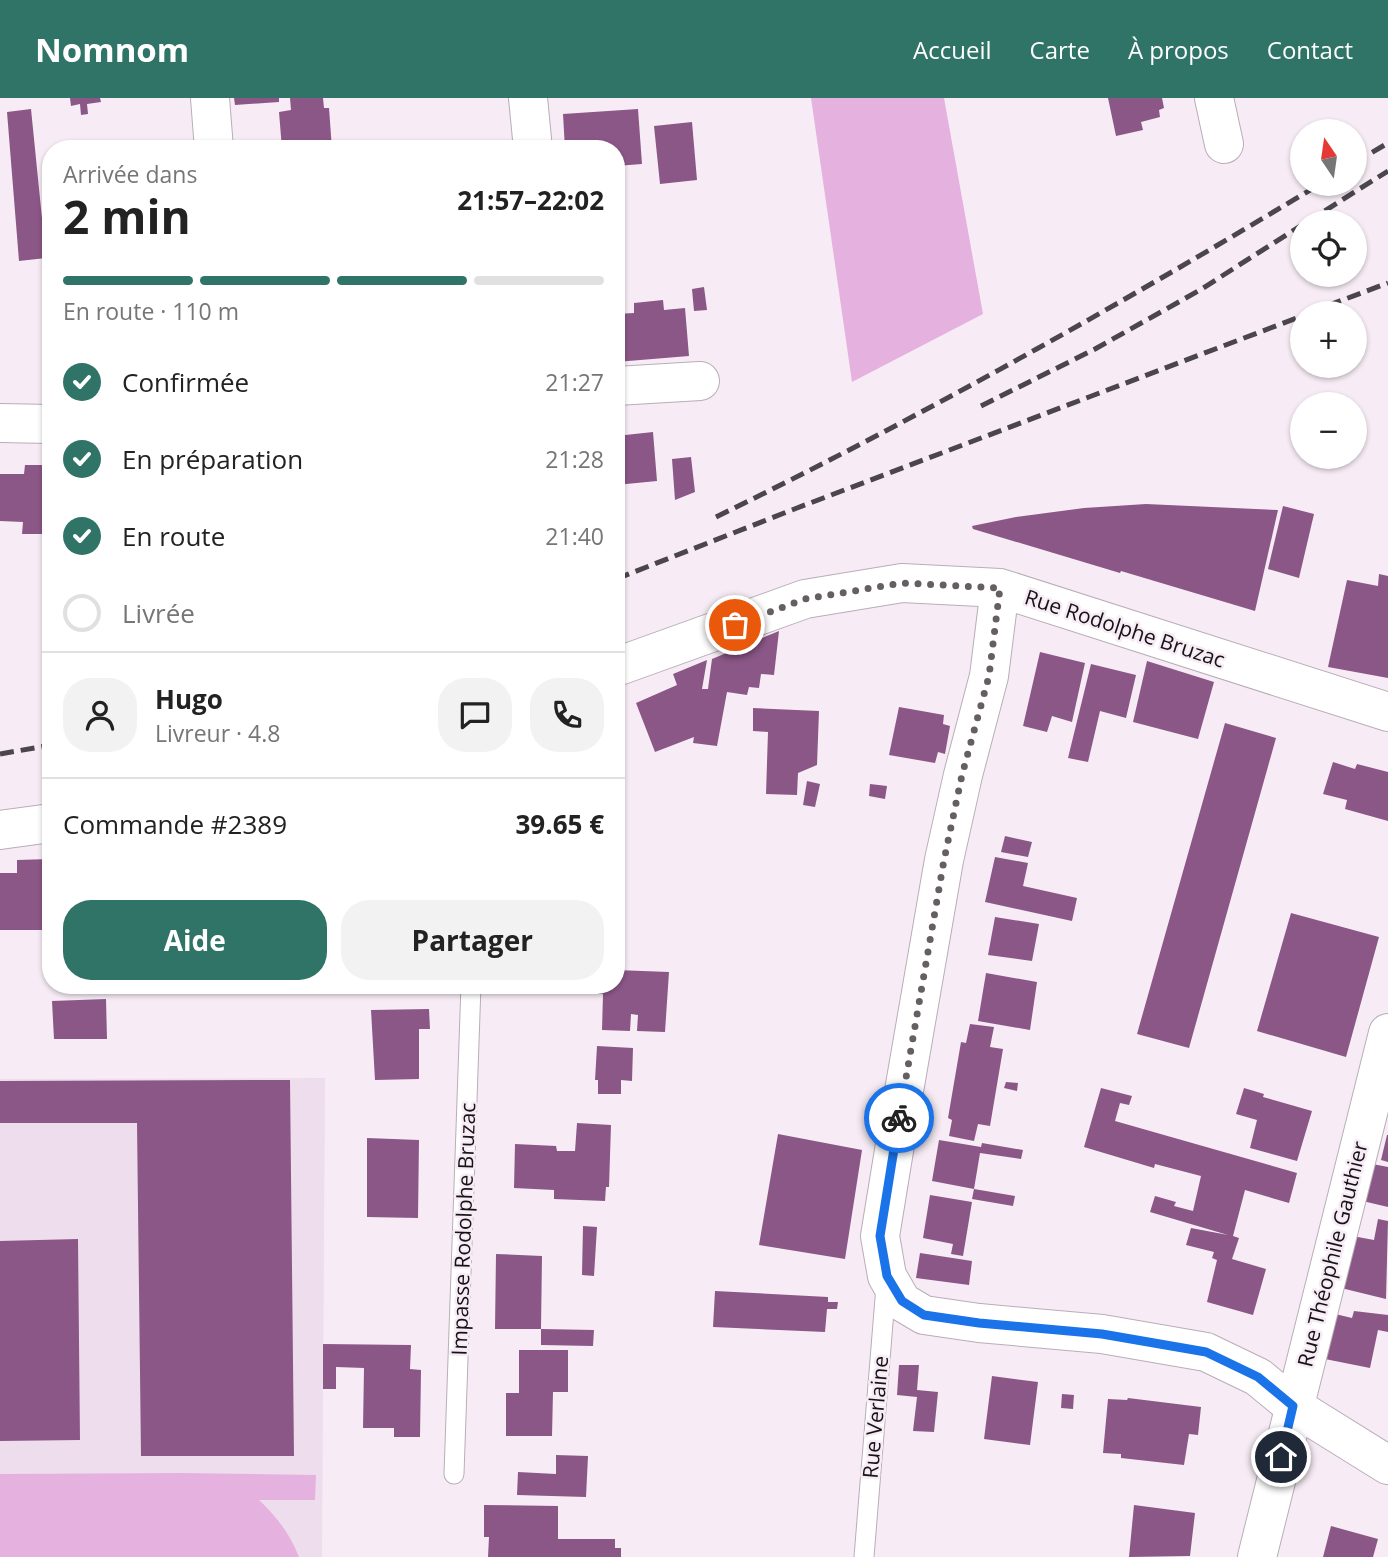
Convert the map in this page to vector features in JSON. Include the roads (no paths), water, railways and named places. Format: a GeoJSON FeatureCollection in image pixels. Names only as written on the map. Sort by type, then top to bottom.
{"type":"FeatureCollection","features":[{"type":"Feature","properties":{"kind":"street"},"geometry":{"type":"LineString","coordinates":[[210,98],[213,140]]}},
{"type":"Feature","properties":{"kind":"street"},"geometry":{"type":"LineString","coordinates":[[528,98],[532,140]]}},
{"type":"Feature","properties":{"kind":"street"},"geometry":{"type":"LineString","coordinates":[[1214,98],[1224,144]]}},
{"type":"Feature","properties":{"kind":"street"},"geometry":{"type":"LineString","coordinates":[[625,385],[700,381]]}},
{"type":"Feature","properties":{"kind":"street"},"geometry":{"type":"LineString","coordinates":[[0,423],[42,424]]}},
{"type":"Feature","properties":{"kind":"street","name":"Rue Rodolphe Bruzac"},"geometry":{"type":"LineString","coordinates":[[625,664],[805,599],[902,583],[1000,588],[1388,712]]}},
{"type":"Feature","properties":{"kind":"street"},"geometry":{"type":"LineString","coordinates":[[1000,588],[989,676],[962,775],[944,860],[900,1114],[880,1236],[887,1276],[902,1301],[924,1315],[979,1323],[1102,1334],[1206,1352],[1258,1377],[1293,1406],[1388,1465]]}},
{"type":"Feature","properties":{"kind":"street"},"geometry":{"type":"LineString","coordinates":[[0,830],[42,824]]}},
{"type":"Feature","properties":{"kind":"street","name":"Rue Théophile Gauthier"},"geometry":{"type":"LineString","coordinates":[[1256,1557],[1388,1033]]}},
{"type":"Feature","properties":{"kind":"lane","name":"Impasse Rodolphe Bruzac"},"geometry":{"type":"LineString","coordinates":[[454,1474],[471,994]]}},
{"type":"Feature","properties":{"kind":"lane","name":"Rue Verlaine"},"geometry":{"type":"LineString","coordinates":[[864,1557],[887,1276]]}},
{"type":"Feature","properties":{"kind":"railway"},"geometry":{"type":"LineString","coordinates":[[1367,155],[1388,143]]}},
{"type":"Feature","properties":{"kind":"railway"},"geometry":{"type":"LineString","coordinates":[[1326,210],[1388,171]]}},
{"type":"Feature","properties":{"kind":"railway"},"geometry":{"type":"LineString","coordinates":[[716,517],[870,439],[1022,357],[1300,196]]}},
{"type":"Feature","properties":{"kind":"railway"},"geometry":{"type":"LineString","coordinates":[[981,406],[1095,349],[1200,290],[1290,233]]}},
{"type":"Feature","properties":{"kind":"railway"},"geometry":{"type":"LineString","coordinates":[[1340,301],[1388,283]]}},
{"type":"Feature","properties":{"kind":"railway"},"geometry":{"type":"LineString","coordinates":[[625,575],[1290,321]]}},
{"type":"Feature","properties":{"kind":"railway"},"geometry":{"type":"LineString","coordinates":[[0,754],[42,747]]}}]}
